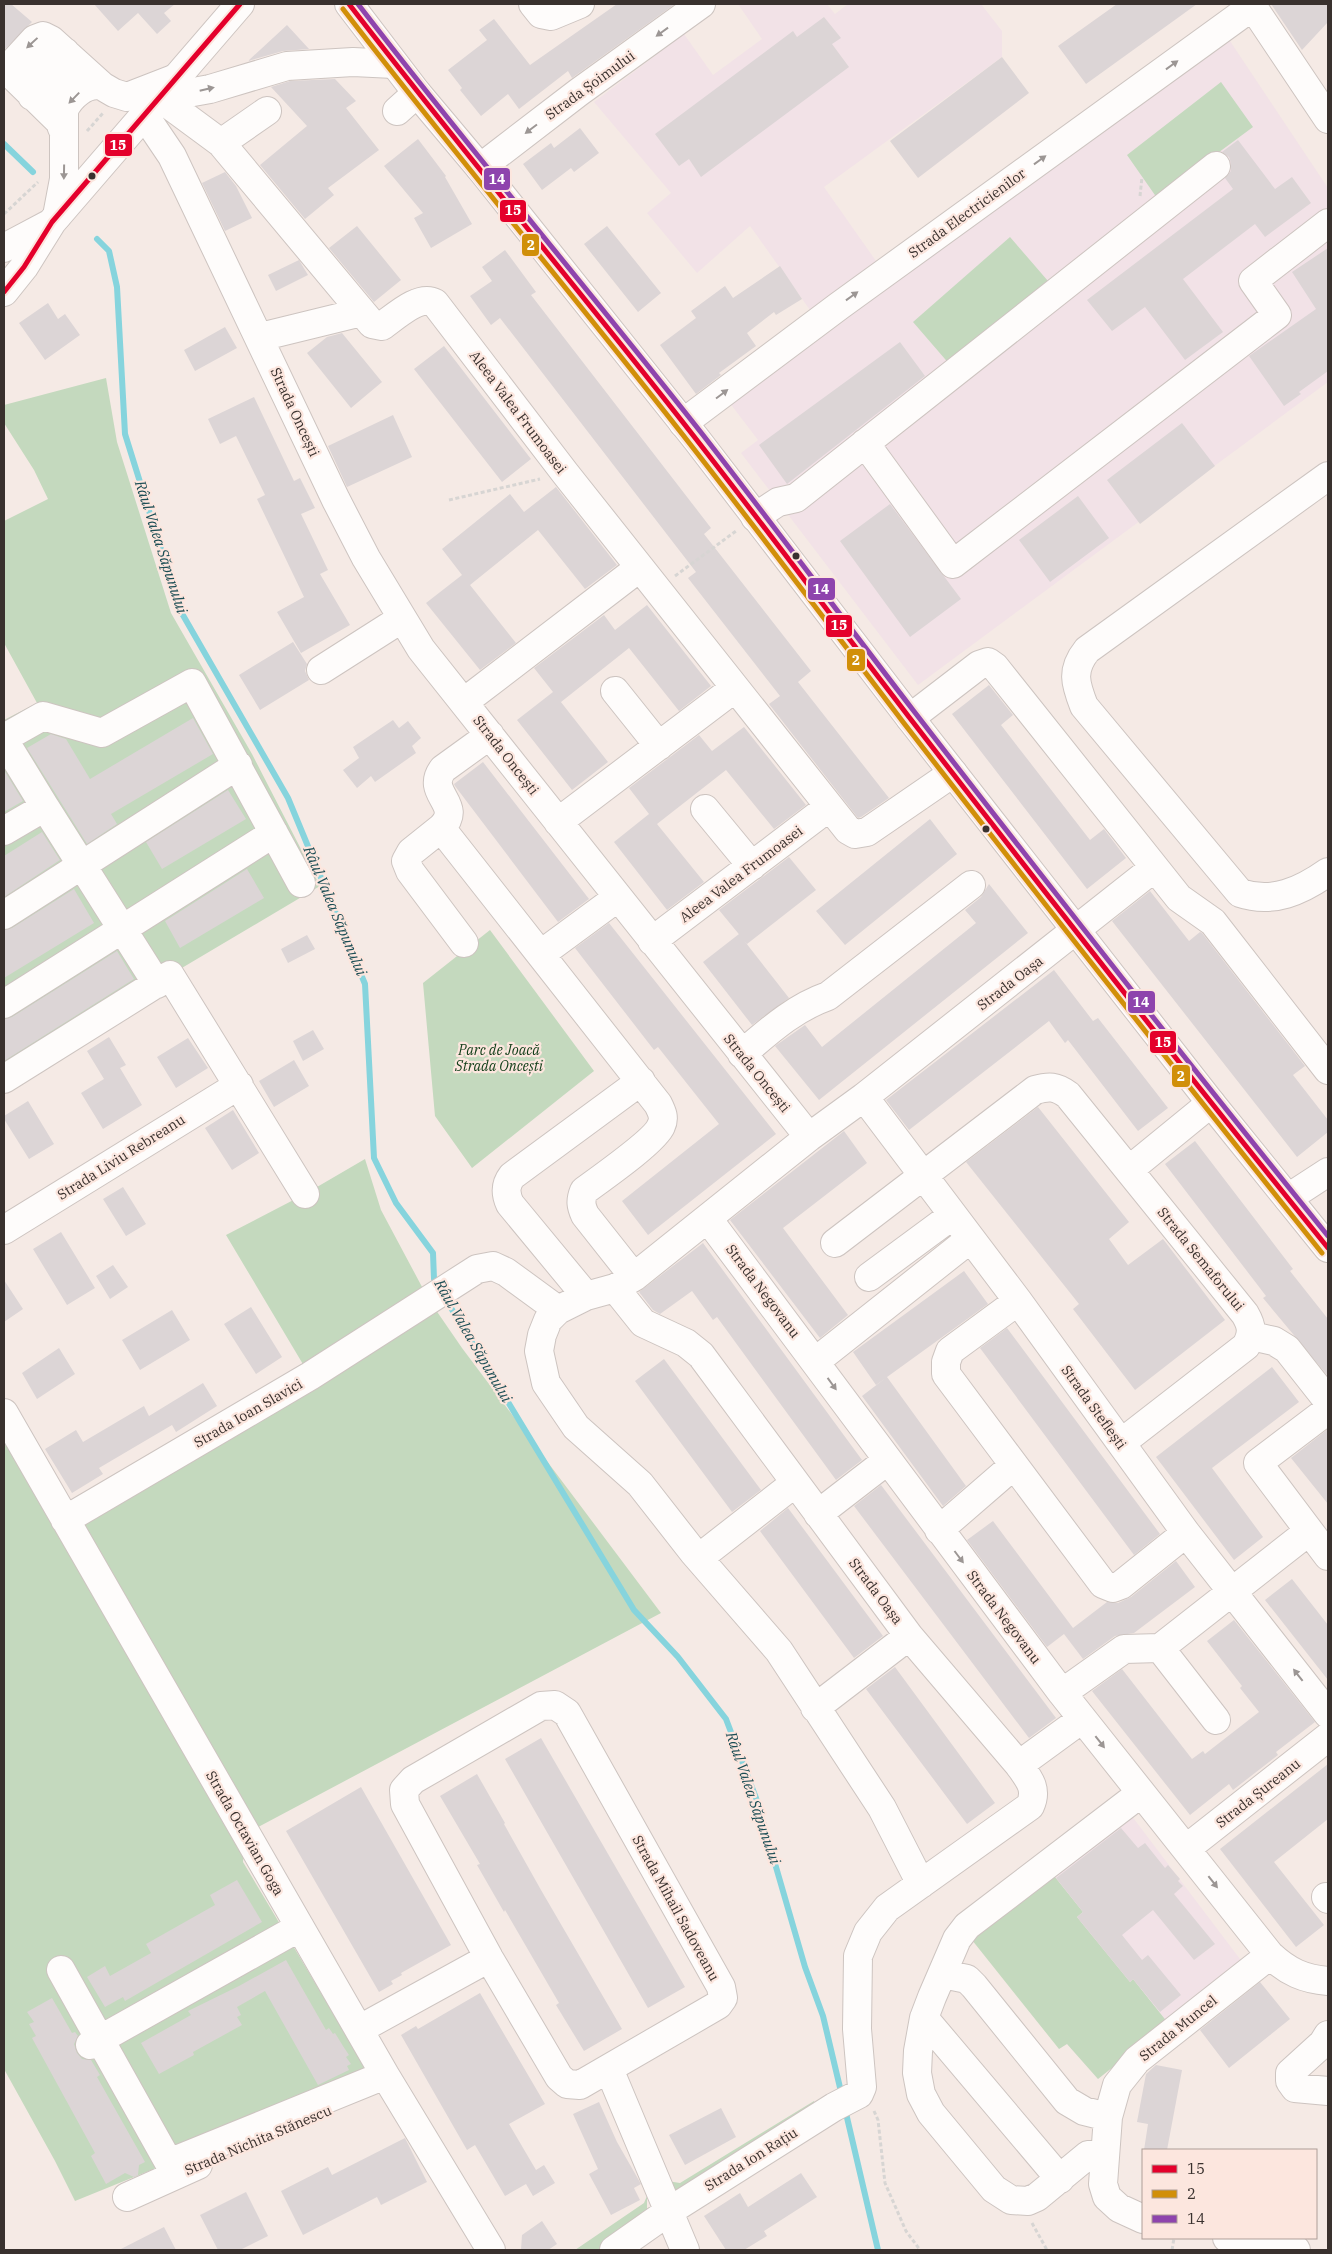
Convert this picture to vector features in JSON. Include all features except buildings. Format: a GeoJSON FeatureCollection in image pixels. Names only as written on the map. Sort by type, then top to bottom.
{"type":"FeatureCollection","features":[{"type":"Feature","properties":{"kind":"street"},"geometry":{"type":"LineString","coordinates":[[4,248],[55,219],[64,185],[48,112],[30,85],[31,77],[54,53],[83,69],[114,94],[126,97],[183,69],[224,4]]}},
{"type":"Feature","properties":{"kind":"street"},"geometry":{"type":"LineString","coordinates":[[4,292],[24,267],[55,219],[240,4]]}},
{"type":"Feature","properties":{"kind":"street"},"geometry":{"type":"LineString","coordinates":[[350,4],[394,64],[407,102],[480,168],[683,423],[910,718],[1211,1103],[1328,1248]]}},
{"type":"Feature","properties":{"kind":"street"},"geometry":{"type":"LineString","coordinates":[[533,4],[541,14],[552,16],[580,4]]}},
{"type":"Feature","properties":{"kind":"street","name":"Strada Șoimului"},"geometry":{"type":"LineString","coordinates":[[480,168],[579,92],[701,4]]}},
{"type":"Feature","properties":{"kind":"street"},"geometry":{"type":"LineString","coordinates":[[1252,5],[1328,119]]}},
{"type":"Feature","properties":{"kind":"street","name":"Strada Electricienilor"},"geometry":{"type":"LineString","coordinates":[[683,423],[847,300],[1252,5]]}},
{"type":"Feature","properties":{"kind":"street"},"geometry":{"type":"LineString","coordinates":[[152,107],[287,66],[353,62],[394,64]]}},
{"type":"Feature","properties":{"kind":"street"},"geometry":{"type":"LineString","coordinates":[[48,112],[65,107],[83,88],[92,85],[83,69]]}},
{"type":"Feature","properties":{"kind":"street"},"geometry":{"type":"LineString","coordinates":[[152,107],[221,143],[372,319]]}},
{"type":"Feature","properties":{"kind":"street","name":"Strada Oncești"},"geometry":{"type":"LineString","coordinates":[[152,107],[172,156],[260,337],[336,500],[401,619],[421,649],[617,898],[809,1137]]}},
{"type":"Feature","properties":{"kind":"street"},"geometry":{"type":"LineString","coordinates":[[221,143],[267,110]]}},
{"type":"Feature","properties":{"kind":"street"},"geometry":{"type":"LineString","coordinates":[[755,517],[778,502],[796,498],[1216,166]]}},
{"type":"Feature","properties":{"kind":"street"},"geometry":{"type":"LineString","coordinates":[[865,443],[953,564],[1277,315],[1253,281],[1328,223]]}},
{"type":"Feature","properties":{"kind":"street","name":"Aleea Valea Frumoasei"},"geometry":{"type":"LineString","coordinates":[[372,319],[421,301],[430,301],[435,304],[639,568],[848,830],[856,834],[867,832],[953,772]]}},
{"type":"Feature","properties":{"kind":"street"},"geometry":{"type":"LineString","coordinates":[[260,337],[372,319]]}},
{"type":"Feature","properties":{"kind":"street"},"geometry":{"type":"LineString","coordinates":[[1328,476],[1087,650],[1079,660],[1075,673],[1084,706],[1240,893],[1252,897],[1284,896],[1307,887],[1328,872]]}},
{"type":"Feature","properties":{"kind":"street"},"geometry":{"type":"LineString","coordinates":[[464,702],[639,568]]}},
{"type":"Feature","properties":{"kind":"street"},"geometry":{"type":"LineString","coordinates":[[321,670],[401,619]]}},
{"type":"Feature","properties":{"kind":"street"},"geometry":{"type":"LineString","coordinates":[[910,718],[979,665],[988,662],[995,667],[1179,898],[1213,922],[1328,1070]]}},
{"type":"Feature","properties":{"kind":"street"},"geometry":{"type":"LineString","coordinates":[[301,883],[192,683],[102,733],[43,716],[4,739],[123,930],[164,980],[239,1085],[305,1194]]}},
{"type":"Feature","properties":{"kind":"street"},"geometry":{"type":"LineString","coordinates":[[558,822],[735,688]]}},
{"type":"Feature","properties":{"kind":"street"},"geometry":{"type":"LineString","coordinates":[[615,691],[659,746]]}},
{"type":"Feature","properties":{"kind":"street"},"geometry":{"type":"LineString","coordinates":[[464,943],[410,871],[406,861],[411,852],[441,828],[450,818],[450,812],[438,786],[438,776],[443,768],[490,735]]}},
{"type":"Feature","properties":{"kind":"street"},"geometry":{"type":"LineString","coordinates":[[4,915],[238,765]]}},
{"type":"Feature","properties":{"kind":"street"},"geometry":{"type":"LineString","coordinates":[[4,831],[45,807]]}},
{"type":"Feature","properties":{"kind":"street","name":"Aleea Valea Frumoasei"},"geometry":{"type":"LineString","coordinates":[[652,941],[829,807]]}},
{"type":"Feature","properties":{"kind":"street"},"geometry":{"type":"LineString","coordinates":[[706,809],[752,866]]}},
{"type":"Feature","properties":{"kind":"street"},"geometry":{"type":"LineString","coordinates":[[441,828],[641,1081],[512,1176],[508,1182],[506,1196],[510,1204],[586,1296]]}},
{"type":"Feature","properties":{"kind":"street"},"geometry":{"type":"LineString","coordinates":[[4,1004],[274,833]]}},
{"type":"Feature","properties":{"kind":"street","name":"Strada Oașa"},"geometry":{"type":"LineString","coordinates":[[624,1283],[708,1219],[809,1137],[864,1097],[1154,868]]}},
{"type":"Feature","properties":{"kind":"street"},"geometry":{"type":"LineString","coordinates":[[742,1054],[791,1014],[808,1003],[828,996],[971,885]]}},
{"type":"Feature","properties":{"kind":"street"},"geometry":{"type":"LineString","coordinates":[[541,954],[617,898]]}},
{"type":"Feature","properties":{"kind":"street"},"geometry":{"type":"LineString","coordinates":[[4,1079],[164,980]]}},
{"type":"Feature","properties":{"kind":"street","name":"Strada Oașa"},"geometry":{"type":"LineString","coordinates":[[641,1081],[658,1104],[664,1119],[661,1127],[656,1135],[584,1191],[581,1198],[581,1206],[624,1283],[643,1323],[686,1343],[702,1355],[910,1636],[1032,1782],[1034,1792],[1030,1806],[887,1908],[868,1932],[858,1956],[857,2030],[849,2097]]}},
{"type":"Feature","properties":{"kind":"street","name":"Strada Liviu Rebreanu"},"geometry":{"type":"LineString","coordinates":[[4,1230],[239,1085]]}},
{"type":"Feature","properties":{"kind":"street","name":"Strada Semaforului"},"geometry":{"type":"LineString","coordinates":[[923,1175],[1035,1090],[1046,1086],[1058,1087],[1068,1095],[1245,1314],[1251,1324],[1252,1336]]}},
{"type":"Feature","properties":{"kind":"street","name":"Strada Steflești"},"geometry":{"type":"LineString","coordinates":[[864,1097],[1018,1301],[1186,1533],[1328,1714]]}},
{"type":"Feature","properties":{"kind":"street"},"geometry":{"type":"LineString","coordinates":[[1129,1170],[1211,1103]]}},
{"type":"Feature","properties":{"kind":"street"},"geometry":{"type":"LineString","coordinates":[[1288,1198],[1328,1172]]}},
{"type":"Feature","properties":{"kind":"street"},"geometry":{"type":"LineString","coordinates":[[836,1243],[923,1175]]}},
{"type":"Feature","properties":{"kind":"street"},"geometry":{"type":"LineString","coordinates":[[869,1277],[952,1215]]}},
{"type":"Feature","properties":{"kind":"street","name":"Strada Negovanu"},"geometry":{"type":"LineString","coordinates":[[708,1219],[816,1361],[938,1530],[1062,1693],[1187,1848],[1270,1955],[1293,1973],[1326,1976]]}},
{"type":"Feature","properties":{"kind":"street"},"geometry":{"type":"LineString","coordinates":[[816,1361],[970,1239]]}},
{"type":"Feature","properties":{"kind":"street","name":"Strada Ioan Slavici"},"geometry":{"type":"LineString","coordinates":[[65,1520],[310,1376],[477,1269],[493,1266],[506,1272],[558,1310]]}},
{"type":"Feature","properties":{"kind":"street"},"geometry":{"type":"LineString","coordinates":[[624,1283],[586,1296],[558,1310],[548,1320],[542,1335],[539,1351],[546,1383],[576,1427],[640,1484],[699,1558],[779,1651],[882,1808],[921,1884]]}},
{"type":"Feature","properties":{"kind":"street"},"geometry":{"type":"LineString","coordinates":[[1018,1301],[950,1351],[946,1362],[946,1374],[1103,1584],[1113,1588],[1121,1585],[1186,1533]]}},
{"type":"Feature","properties":{"kind":"street"},"geometry":{"type":"LineString","coordinates":[[1121,1443],[1246,1346],[1252,1336],[1274,1341],[1287,1349],[1328,1401]]}},
{"type":"Feature","properties":{"kind":"street"},"geometry":{"type":"LineString","coordinates":[[1328,1410],[1258,1463],[1308,1532],[1328,1556]]}},
{"type":"Feature","properties":{"kind":"street","name":"Strada Octavian Goga"},"geometry":{"type":"LineString","coordinates":[[4,1413],[65,1520],[254,1868],[288,1919],[366,2052],[491,2250]]}},
{"type":"Feature","properties":{"kind":"street"},"geometry":{"type":"LineString","coordinates":[[818,1514],[888,1460]]}},
{"type":"Feature","properties":{"kind":"street"},"geometry":{"type":"LineString","coordinates":[[938,1530],[1014,1465]]}},
{"type":"Feature","properties":{"kind":"street"},"geometry":{"type":"LineString","coordinates":[[699,1558],[795,1483]]}},
{"type":"Feature","properties":{"kind":"street"},"geometry":{"type":"LineString","coordinates":[[1062,1693],[1124,1649],[1160,1648],[1308,1532]]}},
{"type":"Feature","properties":{"kind":"street"},"geometry":{"type":"LineString","coordinates":[[815,1708],[910,1636]]}},
{"type":"Feature","properties":{"kind":"street"},"geometry":{"type":"LineString","coordinates":[[1160,1648],[1216,1720]]}},
{"type":"Feature","properties":{"kind":"street","name":"Strada Mihail Sadoveanu"},"geometry":{"type":"LineString","coordinates":[[554,1705],[566,1713],[721,1987],[724,1998],[718,2005],[580,2085],[567,2084],[559,2076],[489,1958],[405,1804],[404,1790],[413,1780],[541,1706],[554,1705]]}},
{"type":"Feature","properties":{"kind":"street"},"geometry":{"type":"LineString","coordinates":[[1019,1765],[1082,1719]]}},
{"type":"Feature","properties":{"kind":"street","name":"Strada Șureanu"},"geometry":{"type":"LineString","coordinates":[[1187,1848],[1328,1737]]}},
{"type":"Feature","properties":{"kind":"street"},"geometry":{"type":"LineString","coordinates":[[1104,2154],[1088,2155],[1037,2197],[1028,2201],[1011,2200],[994,2189],[931,2113],[921,2094],[917,2073],[917,2059],[924,2018],[957,1939],[967,1926],[1141,1793]]}},
{"type":"Feature","properties":{"kind":"street"},"geometry":{"type":"LineString","coordinates":[[95,2042],[140,2016],[216,1980],[288,1919]]}},
{"type":"Feature","properties":{"kind":"street","name":"Strada Muncel"},"geometry":{"type":"LineString","coordinates":[[1142,2219],[1119,2208],[1107,2197],[1103,2184],[1108,2116],[1117,2086],[1137,2060],[1270,1955]]}},
{"type":"Feature","properties":{"kind":"street"},"geometry":{"type":"LineString","coordinates":[[366,2052],[489,1958]]}},
{"type":"Feature","properties":{"kind":"street"},"geometry":{"type":"LineString","coordinates":[[943,1974],[967,1979],[974,1986],[1067,2101],[1084,2111],[1108,2116]]}},
{"type":"Feature","properties":{"kind":"street","name":"Strada Nichita Stănescu"},"geometry":{"type":"LineString","coordinates":[[66,1980],[95,2042],[144,2129],[169,2163],[366,2052]]}},
{"type":"Feature","properties":{"kind":"street"},"geometry":{"type":"LineString","coordinates":[[924,2018],[1060,2179]]}},
{"type":"Feature","properties":{"kind":"street"},"geometry":{"type":"LineString","coordinates":[[1328,2035],[1323,2043],[1290,2073],[1290,2081],[1295,2088],[1328,2091]]}},
{"type":"Feature","properties":{"kind":"street","name":"Strada Nichita Stănescu"},"geometry":{"type":"LineString","coordinates":[[127,2197],[206,2162],[366,2052]]}},
{"type":"Feature","properties":{"kind":"street"},"geometry":{"type":"LineString","coordinates":[[608,2069],[685,2250]]}},
{"type":"Feature","properties":{"kind":"street","name":"Strada Ion Rațiu"},"geometry":{"type":"LineString","coordinates":[[614,2250],[668,2212],[849,2097]]}},
{"type":"Feature","properties":{"kind":"street"},"geometry":{"type":"LineString","coordinates":[[1233,2239],[1296,2250]]}},
{"type":"Feature","properties":{"kind":"path"},"geometry":{"type":"LineString","coordinates":[[449,500],[565,473]]}},
{"type":"Feature","properties":{"kind":"path"},"geometry":{"type":"LineString","coordinates":[[656,589],[755,517]]}},
{"type":"Feature","properties":{"kind":"path"},"geometry":{"type":"LineString","coordinates":[[849,2097],[878,2120],[885,2183],[906,2231],[920,2250]]}},
{"type":"Feature","properties":{"kind":"path"},"geometry":{"type":"LineString","coordinates":[[1039,2236],[1047,2250]]}},
{"type":"Feature","properties":{"kind":"shaded area"},"geometry":{"type":"Polygon","coordinates":[[[738,4],[827,4],[835,14],[848,4],[981,4],[1002,31],[1002,57],[824,187],[876,261],[810,310],[750,226],[697,273],[647,213],[671,193],[594,102],[684,34],[713,75],[762,39],[738,4]]]}},
{"type":"Feature","properties":{"kind":"shaded area"},"geometry":{"type":"Polygon","coordinates":[[[1230,41],[1328,188],[1328,382],[918,685],[741,453],[758,440],[729,402],[1230,41]]]}},
{"type":"Feature","properties":{"kind":"shaded area"},"geometry":{"type":"Polygon","coordinates":[[[1128,1811],[1243,1963],[1098,2079],[1067,2044],[1059,2049],[1051,1872],[1128,1811]]]}},
{"type":"Feature","properties":{"kind":"green space"},"geometry":{"type":"Polygon","coordinates":[[[1221,82],[1253,127],[1157,198],[1127,155],[1221,82]]]}},
{"type":"Feature","properties":{"kind":"green space"},"geometry":{"type":"Polygon","coordinates":[[[1010,237],[1048,281],[951,366],[913,322],[1010,237]]]}},
{"type":"Feature","properties":{"kind":"green space"},"geometry":{"type":"Polygon","coordinates":[[[106,378],[117,442],[171,613],[252,754],[320,886],[170,975],[4,1079],[4,720],[37,703],[4,643],[4,521],[48,499],[34,470],[4,423],[4,405],[106,378]]]}},
{"type":"Feature","properties":{"kind":"green space","name":"Parc de Joacă Strada Oncești"},"geometry":{"type":"Polygon","coordinates":[[[490,930],[594,1071],[472,1168],[435,1116],[423,983],[490,930]]]}},
{"type":"Feature","properties":{"kind":"green space"},"geometry":{"type":"Polygon","coordinates":[[[365,1159],[381,1210],[429,1300],[462,1348],[661,1613],[245,1834],[243,1862],[373,2080],[75,2201],[4,2069],[4,1433],[65,1520],[310,1376],[226,1235],[305,1194],[365,1159]]]}},
{"type":"Feature","properties":{"kind":"green space"},"geometry":{"type":"Polygon","coordinates":[[[1051,1872],[1083,1912],[1077,1917],[1130,1982],[1133,1979],[1168,2023],[1098,2079],[1067,2044],[1059,2049],[968,1935],[1051,1872]]]}},
{"type":"Feature","properties":{"kind":"green space"},"geometry":{"type":"Polygon","coordinates":[[[814,2101],[816,2110],[673,2193],[667,2181],[680,2183],[814,2101]]]}},
{"type":"Feature","properties":{"kind":"green space"},"geometry":{"type":"Polygon","coordinates":[[[647,2196],[647,2215],[599,2250],[575,2250],[644,2203],[647,2196]]]}},
{"type":"Feature","properties":{"kind":"waterway","name":"Râul Valea Săpunului"},"geometry":{"type":"LineString","coordinates":[[4,144],[33,172]]}},
{"type":"Feature","properties":{"kind":"waterway","name":"Râul Valea Săpunului"},"geometry":{"type":"LineString","coordinates":[[97,239],[109,251],[117,287],[125,434],[180,610],[288,798],[365,984],[374,1158],[396,1203],[433,1253],[434,1279],[439,1287]]}},
{"type":"Feature","properties":{"kind":"waterway","name":"Râul Valea Săpunului"},"geometry":{"type":"LineString","coordinates":[[445,1298],[634,1610],[678,1657],[726,1719],[756,1798],[805,1967],[823,2016],[842,2096]]}},
{"type":"Feature","properties":{"kind":"waterway","name":"Râul Valea Săpunului"},"geometry":{"type":"LineString","coordinates":[[845,2109],[878,2250]]}},
{"type":"Feature","properties":{"kind":"transit line","name":"15"},"geometry":{"type":"LineString","coordinates":[[4,292],[24,267],[52,222],[240,4]]}},
{"type":"Feature","properties":{"kind":"transit line","name":"15"},"geometry":{"type":"LineString","coordinates":[[349,4],[696,439],[1065,917],[1328,1248]]}},
{"type":"Feature","properties":{"kind":"transit line","name":"14"},"geometry":{"type":"LineString","coordinates":[[358,4],[443,113],[703,435],[1016,843],[1328,1236]]}},
{"type":"Feature","properties":{"kind":"transit line","name":"2"},"geometry":{"type":"LineString","coordinates":[[343,9],[690,444],[903,722],[1322,1253]]}}]}
